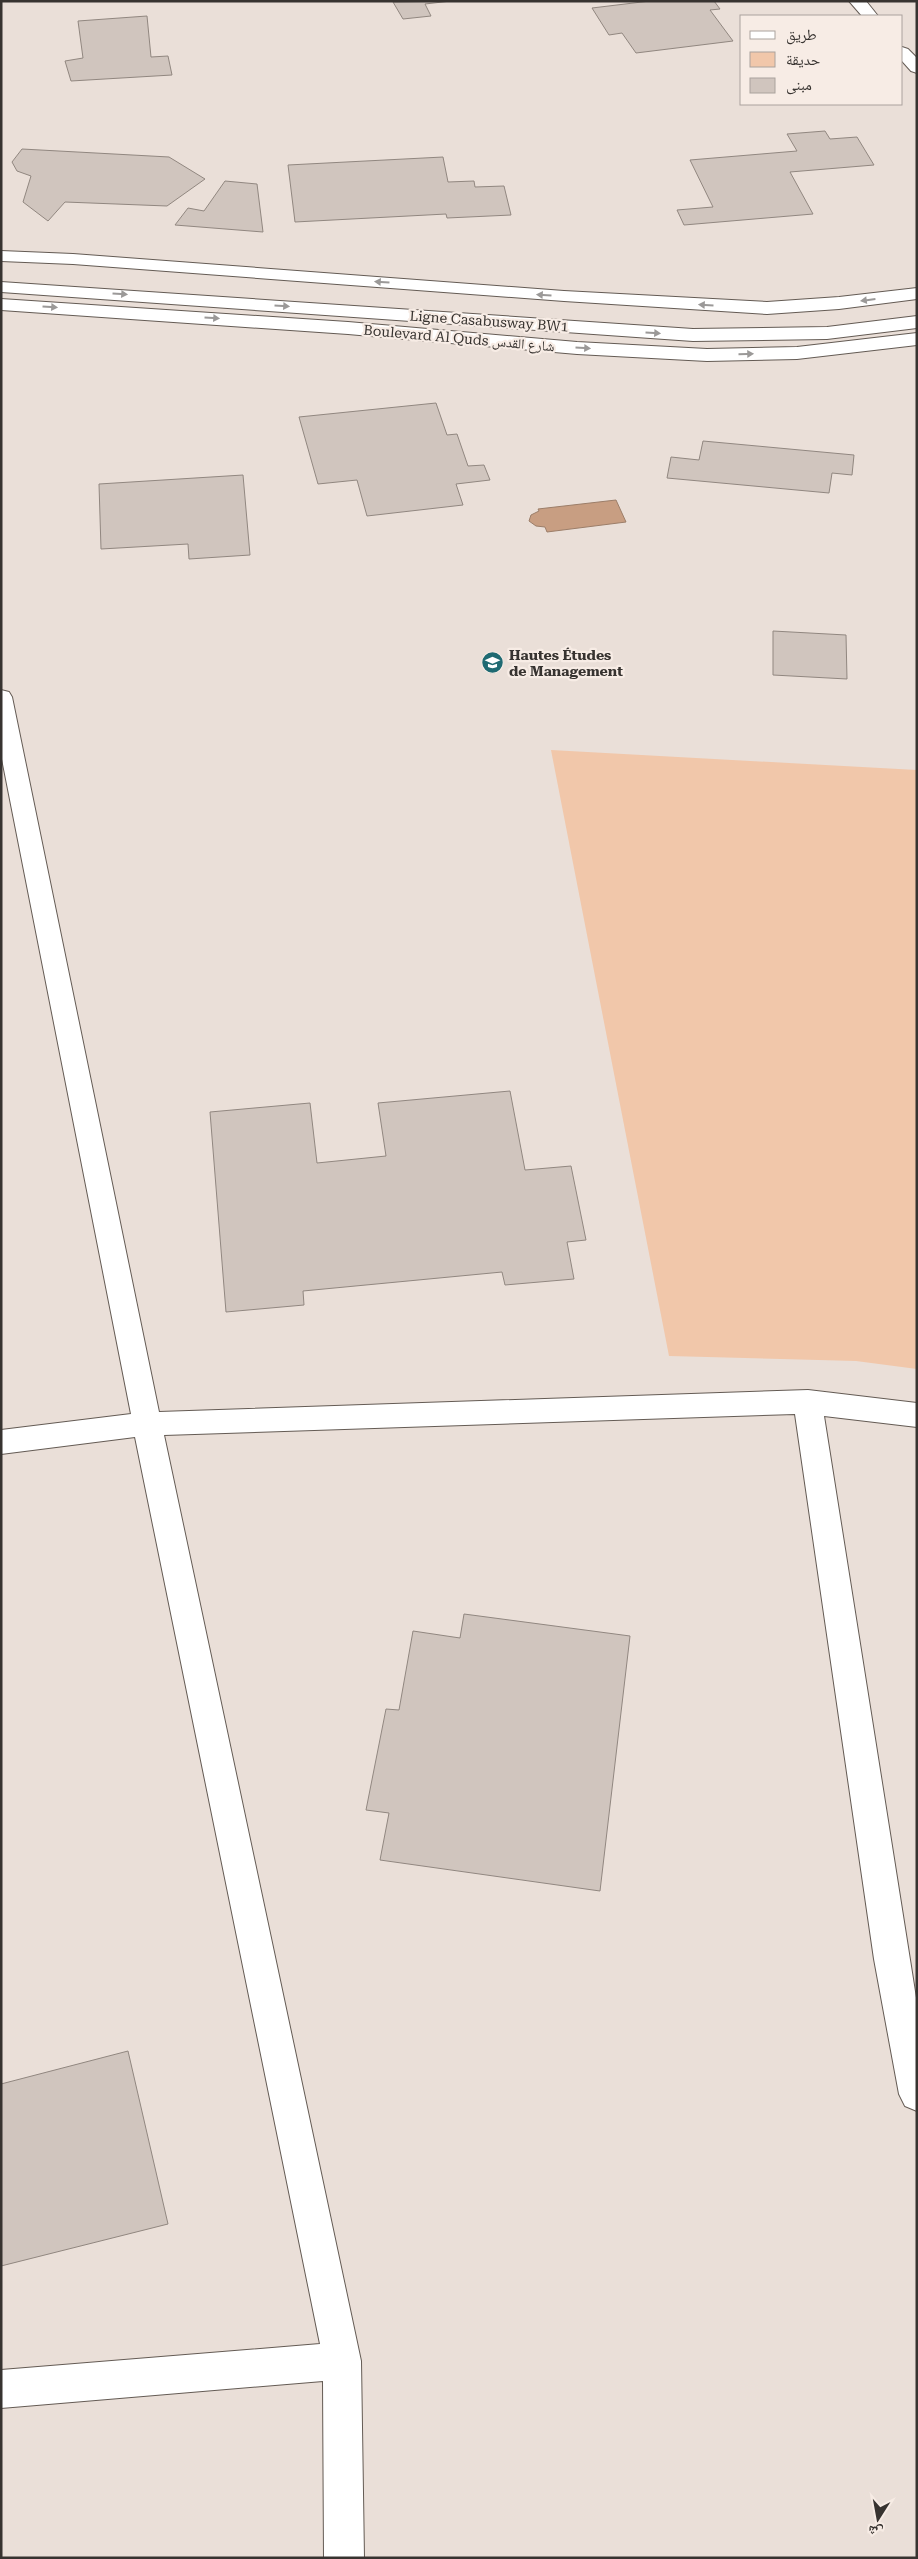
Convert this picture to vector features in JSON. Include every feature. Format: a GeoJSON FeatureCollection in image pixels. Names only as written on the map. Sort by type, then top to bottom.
{"type":"FeatureCollection","features":[{"type":"Feature","properties":{"kind":"street"},"geometry":{"type":"LineString","coordinates":[[857,1],[869,15]]}},
{"type":"Feature","properties":{"kind":"street"},"geometry":{"type":"LineString","coordinates":[[903,53],[917,68]]}},
{"type":"Feature","properties":{"kind":"street"},"geometry":{"type":"LineString","coordinates":[[1,256],[73,259],[564,296],[767,308],[839,303],[917,293]]}},
{"type":"Feature","properties":{"kind":"street","name":"Ligne Casabusway BW1"},"geometry":{"type":"LineString","coordinates":[[1,273],[686,320],[812,323],[917,310]]}},
{"type":"Feature","properties":{"kind":"street","name":"Ligne Casabusway BW1"},"geometry":{"type":"LineString","coordinates":[[1,287],[692,336],[827,333],[917,322]]}},
{"type":"Feature","properties":{"kind":"street","name":"Boulevard Al Quds شارع القدس"},"geometry":{"type":"LineString","coordinates":[[1,304],[348,328],[577,348],[707,355],[797,353],[917,339]]}},
{"type":"Feature","properties":{"kind":"street"},"geometry":{"type":"LineString","coordinates":[[1,697],[147,1424],[342,2362],[344,2558]]}},
{"type":"Feature","properties":{"kind":"street"},"geometry":{"type":"LineString","coordinates":[[808,1402],[891,1959],[917,2094]]}},
{"type":"Feature","properties":{"kind":"street"},"geometry":{"type":"LineString","coordinates":[[1,1442],[147,1424],[808,1402],[917,1415]]}},
{"type":"Feature","properties":{"kind":"street"},"geometry":{"type":"LineString","coordinates":[[1,2389],[342,2362]]}},
{"type":"Feature","properties":{"kind":"green space"},"geometry":{"type":"Polygon","coordinates":[[[551,750],[917,770],[917,1369],[856,1361],[669,1356],[551,750]]]}},
{"type":"Feature","properties":{"kind":"shaded area"},"geometry":{"type":"Polygon","coordinates":[[[616,500],[626,522],[547,532],[545,527],[536,526],[529,521],[531,515],[539,511],[538,509],[616,500]]]}},
{"type":"Feature","properties":{"kind":"building"},"geometry":{"type":"Polygon","coordinates":[[[451,1],[425,4],[431,16],[403,19],[393,2],[451,1]]]}},
{"type":"Feature","properties":{"kind":"building"},"geometry":{"type":"Polygon","coordinates":[[[650,1],[714,1],[720,9],[710,10],[733,41],[636,53],[622,33],[609,35],[592,8],[650,1]]]}},
{"type":"Feature","properties":{"kind":"building"},"geometry":{"type":"Polygon","coordinates":[[[147,16],[151,57],[168,56],[172,75],[71,81],[65,61],[83,58],[78,21],[147,16]]]}},
{"type":"Feature","properties":{"kind":"building"},"geometry":{"type":"Polygon","coordinates":[[[825,131],[830,139],[857,137],[874,165],[790,172],[813,214],[684,225],[677,210],[713,207],[690,160],[797,151],[787,134],[825,131]]]}},
{"type":"Feature","properties":{"kind":"building"},"geometry":{"type":"Polygon","coordinates":[[[22,149],[169,157],[205,179],[167,206],[65,202],[48,221],[23,202],[31,176],[17,171],[12,162],[22,149]]]}},
{"type":"Feature","properties":{"kind":"building"},"geometry":{"type":"Polygon","coordinates":[[[443,157],[448,182],[474,181],[475,187],[504,186],[511,215],[447,218],[446,214],[295,222],[288,165],[443,157]]]}},
{"type":"Feature","properties":{"kind":"building"},"geometry":{"type":"Polygon","coordinates":[[[225,181],[257,184],[263,232],[175,225],[188,208],[204,211],[225,181]]]}},
{"type":"Feature","properties":{"kind":"building"},"geometry":{"type":"Polygon","coordinates":[[[436,403],[447,435],[457,434],[468,466],[484,465],[490,480],[456,484],[463,505],[367,516],[357,480],[318,484],[299,417],[436,403]]]}},
{"type":"Feature","properties":{"kind":"building"},"geometry":{"type":"Polygon","coordinates":[[[703,441],[854,455],[852,475],[832,473],[829,493],[667,478],[671,457],[699,460],[703,441]]]}},
{"type":"Feature","properties":{"kind":"building"},"geometry":{"type":"Polygon","coordinates":[[[243,475],[250,555],[189,559],[188,544],[101,549],[99,484],[243,475]]]}},
{"type":"Feature","properties":{"kind":"building"},"geometry":{"type":"Polygon","coordinates":[[[773,631],[846,635],[847,679],[773,675],[773,631]]]}},
{"type":"Feature","properties":{"kind":"building"},"geometry":{"type":"Polygon","coordinates":[[[510,1091],[525,1170],[571,1166],[586,1240],[567,1242],[574,1279],[505,1285],[502,1272],[303,1291],[304,1305],[226,1312],[210,1112],[310,1103],[317,1163],[386,1156],[378,1103],[510,1091]]]}},
{"type":"Feature","properties":{"kind":"building"},"geometry":{"type":"Polygon","coordinates":[[[464,1614],[630,1636],[600,1891],[380,1860],[389,1813],[366,1810],[386,1709],[399,1710],[413,1631],[460,1638],[464,1614]]]}},
{"type":"Feature","properties":{"kind":"building"},"geometry":{"type":"Polygon","coordinates":[[[128,2051],[168,2224],[1,2266],[1,2084],[128,2051]]]}},
{"type":"Feature","properties":{"kind":"place","name":"Hautes Études de Management"},"geometry":{"type":"Point","coordinates":[493,663]}}]}
